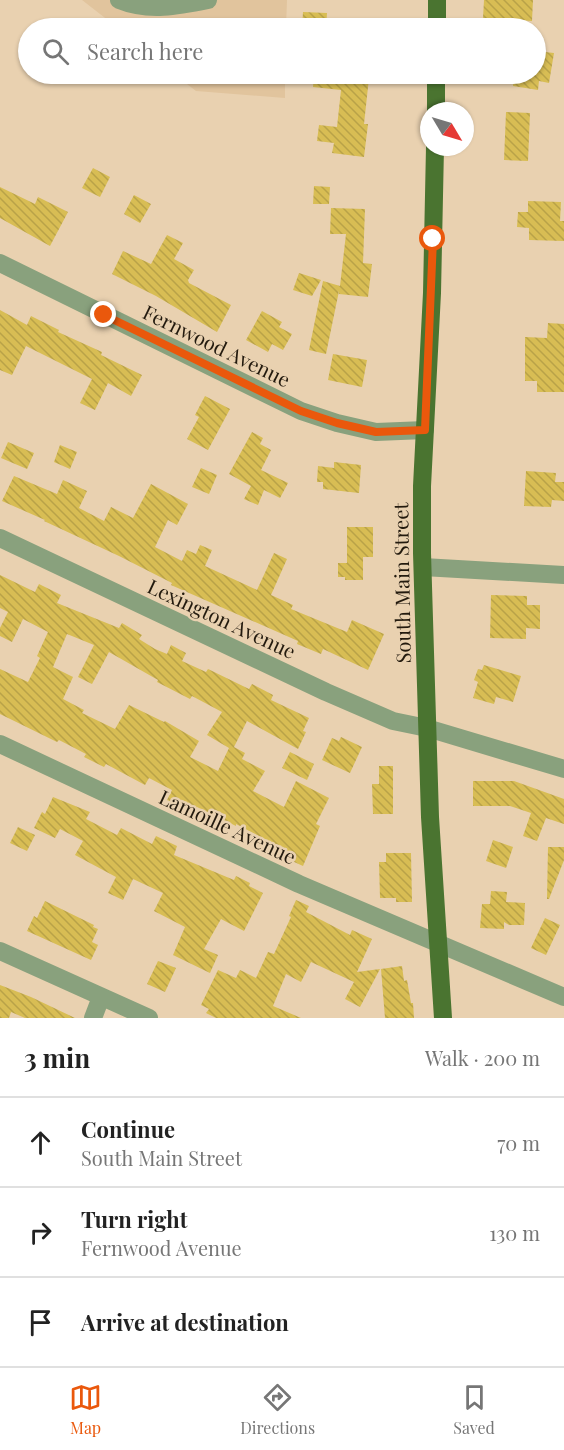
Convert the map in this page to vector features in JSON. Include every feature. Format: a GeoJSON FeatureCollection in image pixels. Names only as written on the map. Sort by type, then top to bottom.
{"type":"FeatureCollection","features":[{"type":"Feature","properties":{"kind":"main road"},"geometry":{"type":"LineString","coordinates":[[437,0],[437,18]]}},
{"type":"Feature","properties":{"kind":"main road"},"geometry":{"type":"LineString","coordinates":[[436,84],[436,102]]}},
{"type":"Feature","properties":{"kind":"main road","name":"South Main Street"},"geometry":{"type":"LineString","coordinates":[[435,156],[432,293],[422,486],[428,728],[443,1018]]}},
{"type":"Feature","properties":{"kind":"street"},"geometry":{"type":"LineString","coordinates":[[119,0],[140,7],[184,5],[208,0]]}},
{"type":"Feature","properties":{"kind":"street","name":"Fernwood Avenue"},"geometry":{"type":"LineString","coordinates":[[0,263],[301,411],[337,423],[376,432],[425,430]]}},
{"type":"Feature","properties":{"kind":"street","name":"Lexington Avenue"},"geometry":{"type":"LineString","coordinates":[[0,538],[326,692],[393,721],[428,728],[564,769]]}},
{"type":"Feature","properties":{"kind":"street"},"geometry":{"type":"LineString","coordinates":[[423,567],[564,575]]}},
{"type":"Feature","properties":{"kind":"street","name":"Lamoille Avenue"},"geometry":{"type":"LineString","coordinates":[[0,744],[299,884],[564,997]]}},
{"type":"Feature","properties":{"kind":"street"},"geometry":{"type":"LineString","coordinates":[[0,951],[149,1018]]}},
{"type":"Feature","properties":{"kind":"street"},"geometry":{"type":"LineString","coordinates":[[93,1018],[101,997]]}},
{"type":"Feature","properties":{"kind":"shaded area"},"geometry":{"type":"Polygon","coordinates":[[[82,0],[287,0],[286,18],[105,18],[82,0]]]}},
{"type":"Feature","properties":{"kind":"shaded area"},"geometry":{"type":"Polygon","coordinates":[[[187,84],[285,84],[285,98],[196,91],[187,84]]]}},
{"type":"Feature","properties":{"kind":"building"},"geometry":{"type":"Polygon","coordinates":[[[484,0],[533,0],[532,18],[483,18],[484,0]]]}},
{"type":"Feature","properties":{"kind":"building"},"geometry":{"type":"Polygon","coordinates":[[[303,12],[327,13],[327,18],[303,18],[303,12]]]}},
{"type":"Feature","properties":{"kind":"building"},"geometry":{"type":"Polygon","coordinates":[[[546,52],[554,53],[549,83],[546,82],[546,52]]]}},
{"type":"Feature","properties":{"kind":"building"},"geometry":{"type":"Polygon","coordinates":[[[313,84],[368,84],[364,124],[368,124],[364,157],[332,153],[334,143],[317,141],[319,125],[337,127],[341,90],[313,87],[313,84]]]}},
{"type":"Feature","properties":{"kind":"building"},"geometry":{"type":"Polygon","coordinates":[[[513,84],[539,84],[538,90],[513,86],[513,84]]]}},
{"type":"Feature","properties":{"kind":"building"},"geometry":{"type":"Polygon","coordinates":[[[506,112],[530,113],[528,161],[504,160],[506,112]]]}},
{"type":"Feature","properties":{"kind":"building"},"geometry":{"type":"Polygon","coordinates":[[[93,168],[110,177],[100,197],[82,188],[93,168]]]}},
{"type":"Feature","properties":{"kind":"building"},"geometry":{"type":"Polygon","coordinates":[[[314,186],[330,187],[329,204],[313,204],[314,186]]]}},
{"type":"Feature","properties":{"kind":"building"},"geometry":{"type":"Polygon","coordinates":[[[0,187],[35,204],[38,197],[68,212],[50,246],[0,218],[0,187]]]}},
{"type":"Feature","properties":{"kind":"building"},"geometry":{"type":"Polygon","coordinates":[[[134,195],[151,204],[140,223],[124,214],[134,195]]]}},
{"type":"Feature","properties":{"kind":"building"},"geometry":{"type":"Polygon","coordinates":[[[528,201],[561,202],[560,221],[564,221],[564,241],[529,240],[529,228],[517,227],[518,212],[528,212],[528,201]]]}},
{"type":"Feature","properties":{"kind":"building"},"geometry":{"type":"Polygon","coordinates":[[[331,208],[365,209],[363,263],[372,264],[368,297],[339,294],[339,291],[326,354],[309,350],[323,281],[340,286],[346,234],[330,234],[331,208]]]}},
{"type":"Feature","properties":{"kind":"building"},"geometry":{"type":"Polygon","coordinates":[[[167,235],[183,243],[174,259],[194,270],[188,280],[189,283],[231,305],[217,332],[156,296],[112,274],[123,251],[151,264],[167,235]]]}},
{"type":"Feature","properties":{"kind":"building"},"geometry":{"type":"Polygon","coordinates":[[[299,273],[321,280],[312,296],[293,290],[299,273]]]}},
{"type":"Feature","properties":{"kind":"building"},"geometry":{"type":"Polygon","coordinates":[[[0,310],[27,325],[31,316],[142,375],[131,396],[108,383],[95,410],[80,403],[92,379],[26,346],[12,375],[0,370],[0,310]]]}},
{"type":"Feature","properties":{"kind":"building"},"geometry":{"type":"Polygon","coordinates":[[[262,311],[282,322],[279,327],[292,334],[283,350],[272,344],[268,352],[246,340],[262,311]]]}},
{"type":"Feature","properties":{"kind":"building"},"geometry":{"type":"Polygon","coordinates":[[[548,323],[564,324],[564,392],[537,392],[537,381],[525,381],[525,337],[547,338],[548,323]]]}},
{"type":"Feature","properties":{"kind":"building"},"geometry":{"type":"Polygon","coordinates":[[[333,354],[367,360],[362,387],[328,380],[333,354]]]}},
{"type":"Feature","properties":{"kind":"building"},"geometry":{"type":"Polygon","coordinates":[[[205,396],[230,409],[208,450],[187,439],[199,417],[195,415],[205,396]]]}},
{"type":"Feature","properties":{"kind":"building"},"geometry":{"type":"Polygon","coordinates":[[[252,432],[263,438],[260,444],[271,450],[261,470],[288,483],[280,498],[264,490],[258,505],[244,499],[251,486],[229,474],[252,432]]]}},
{"type":"Feature","properties":{"kind":"building"},"geometry":{"type":"Polygon","coordinates":[[[8,442],[34,453],[27,469],[1,458],[8,442]]]}},
{"type":"Feature","properties":{"kind":"building"},"geometry":{"type":"Polygon","coordinates":[[[60,445],[77,452],[70,469],[54,462],[60,445]]]}},
{"type":"Feature","properties":{"kind":"building"},"geometry":{"type":"Polygon","coordinates":[[[334,462],[361,465],[359,493],[323,489],[323,482],[317,482],[318,466],[334,468],[334,462]]]}},
{"type":"Feature","properties":{"kind":"building"},"geometry":{"type":"Polygon","coordinates":[[[201,468],[217,475],[209,494],[192,487],[201,468]]]}},
{"type":"Feature","properties":{"kind":"building"},"geometry":{"type":"Polygon","coordinates":[[[526,471],[556,473],[555,482],[564,482],[564,501],[552,500],[551,507],[524,506],[526,471]]]}},
{"type":"Feature","properties":{"kind":"building"},"geometry":{"type":"Polygon","coordinates":[[[14,476],[57,494],[63,480],[87,491],[79,508],[104,521],[111,507],[133,518],[151,484],[188,504],[177,525],[168,520],[155,547],[182,561],[187,550],[196,554],[200,545],[212,550],[205,566],[257,590],[274,553],[287,559],[271,595],[293,605],[291,609],[347,632],[352,620],[384,634],[368,670],[323,649],[321,654],[297,644],[298,641],[171,585],[172,583],[119,556],[2,501],[14,476]]]}},
{"type":"Feature","properties":{"kind":"building"},"geometry":{"type":"Polygon","coordinates":[[[347,527],[373,527],[373,557],[363,557],[363,580],[345,580],[345,577],[338,577],[338,563],[347,563],[347,527]]]}},
{"type":"Feature","properties":{"kind":"building"},"geometry":{"type":"Polygon","coordinates":[[[0,575],[35,592],[39,584],[61,595],[57,603],[119,628],[122,623],[142,635],[139,639],[167,654],[171,645],[186,653],[182,661],[206,672],[208,669],[249,689],[252,684],[273,695],[271,700],[309,718],[303,731],[306,732],[298,749],[247,721],[234,747],[245,753],[242,759],[265,771],[253,791],[284,807],[296,781],[329,798],[316,824],[320,826],[303,866],[281,856],[284,849],[236,824],[236,826],[197,807],[194,813],[167,800],[172,790],[149,778],[145,785],[106,764],[104,767],[84,757],[86,754],[59,740],[57,742],[0,714],[0,669],[28,682],[40,658],[37,656],[48,632],[23,619],[12,642],[0,636],[0,628],[8,612],[0,608],[0,575]],[[67,634],[53,667],[73,677],[63,699],[84,710],[82,713],[115,729],[129,705],[165,721],[199,741],[190,757],[218,771],[229,748],[207,735],[222,712],[192,696],[190,699],[157,682],[158,680],[109,652],[92,684],[78,677],[94,645],[67,634]]]}},
{"type":"Feature","properties":{"kind":"building"},"geometry":{"type":"Polygon","coordinates":[[[491,595],[527,596],[527,605],[540,605],[540,629],[526,628],[526,639],[490,638],[491,595]]]}},
{"type":"Feature","properties":{"kind":"building"},"geometry":{"type":"Polygon","coordinates":[[[484,665],[521,676],[513,702],[496,697],[494,704],[473,698],[478,682],[474,680],[478,669],[482,670],[484,665]]]}},
{"type":"Feature","properties":{"kind":"building"},"geometry":{"type":"Polygon","coordinates":[[[341,737],[362,747],[350,773],[322,760],[332,738],[339,741],[341,737]]]}},
{"type":"Feature","properties":{"kind":"building"},"geometry":{"type":"Polygon","coordinates":[[[290,752],[314,764],[307,780],[282,768],[290,752]]]}},
{"type":"Feature","properties":{"kind":"building"},"geometry":{"type":"Polygon","coordinates":[[[379,766],[393,766],[393,814],[373,814],[372,784],[379,784],[379,766]]]}},
{"type":"Feature","properties":{"kind":"building"},"geometry":{"type":"Polygon","coordinates":[[[473,781],[514,781],[564,799],[564,824],[546,818],[537,841],[523,836],[531,813],[510,806],[473,806],[473,781]]]}},
{"type":"Feature","properties":{"kind":"building"},"geometry":{"type":"Polygon","coordinates":[[[53,797],[90,812],[86,819],[117,835],[121,828],[152,844],[156,836],[177,846],[174,855],[234,880],[236,876],[263,893],[244,931],[221,919],[204,949],[218,955],[210,973],[173,955],[185,927],[154,911],[163,893],[133,879],[123,900],[108,893],[116,877],[75,855],[83,841],[60,829],[55,838],[34,828],[42,812],[45,814],[53,797]]]}},
{"type":"Feature","properties":{"kind":"building"},"geometry":{"type":"Polygon","coordinates":[[[18,827],[35,835],[27,851],[10,843],[18,827]]]}},
{"type":"Feature","properties":{"kind":"building"},"geometry":{"type":"Polygon","coordinates":[[[493,840],[513,847],[506,868],[486,861],[493,840]]]}},
{"type":"Feature","properties":{"kind":"building"},"geometry":{"type":"Polygon","coordinates":[[[548,847],[564,847],[564,860],[549,899],[547,899],[548,847]]]}},
{"type":"Feature","properties":{"kind":"building"},"geometry":{"type":"Polygon","coordinates":[[[386,853],[411,853],[412,902],[396,902],[396,898],[380,898],[379,862],[386,862],[386,853]]]}},
{"type":"Feature","properties":{"kind":"building"},"geometry":{"type":"Polygon","coordinates":[[[491,891],[507,892],[506,902],[525,903],[524,925],[509,925],[504,922],[504,929],[480,928],[482,904],[490,904],[491,891]]]}},
{"type":"Feature","properties":{"kind":"building"},"geometry":{"type":"Polygon","coordinates":[[[296,900],[309,906],[306,912],[350,935],[352,930],[372,939],[357,972],[380,969],[360,1007],[345,999],[354,982],[311,962],[301,982],[286,974],[273,1006],[301,1018],[216,1018],[206,1013],[209,1009],[201,1005],[218,970],[236,978],[240,970],[256,978],[268,952],[274,954],[296,900]]]}},
{"type":"Feature","properties":{"kind":"building"},"geometry":{"type":"Polygon","coordinates":[[[45,901],[98,929],[92,942],[98,945],[91,960],[27,931],[34,916],[37,918],[45,901]]]}},
{"type":"Feature","properties":{"kind":"building"},"geometry":{"type":"Polygon","coordinates":[[[545,918],[560,925],[546,955],[531,948],[545,918]]]}},
{"type":"Feature","properties":{"kind":"building"},"geometry":{"type":"Polygon","coordinates":[[[158,961],[176,968],[165,992],[147,984],[158,961]]]}},
{"type":"Feature","properties":{"kind":"building"},"geometry":{"type":"Polygon","coordinates":[[[402,966],[404,981],[407,980],[411,1003],[413,1003],[414,1018],[385,1018],[381,969],[402,966]]]}},
{"type":"Feature","properties":{"kind":"building"},"geometry":{"type":"Polygon","coordinates":[[[0,985],[75,1018],[25,1018],[11,1012],[9,1018],[0,1018],[0,985]]]}},
{"type":"Feature","properties":{"kind":"route"},"geometry":{"type":"LineString","coordinates":[[104,315],[301,411],[337,423],[376,432],[425,430],[433,239]]}}]}
